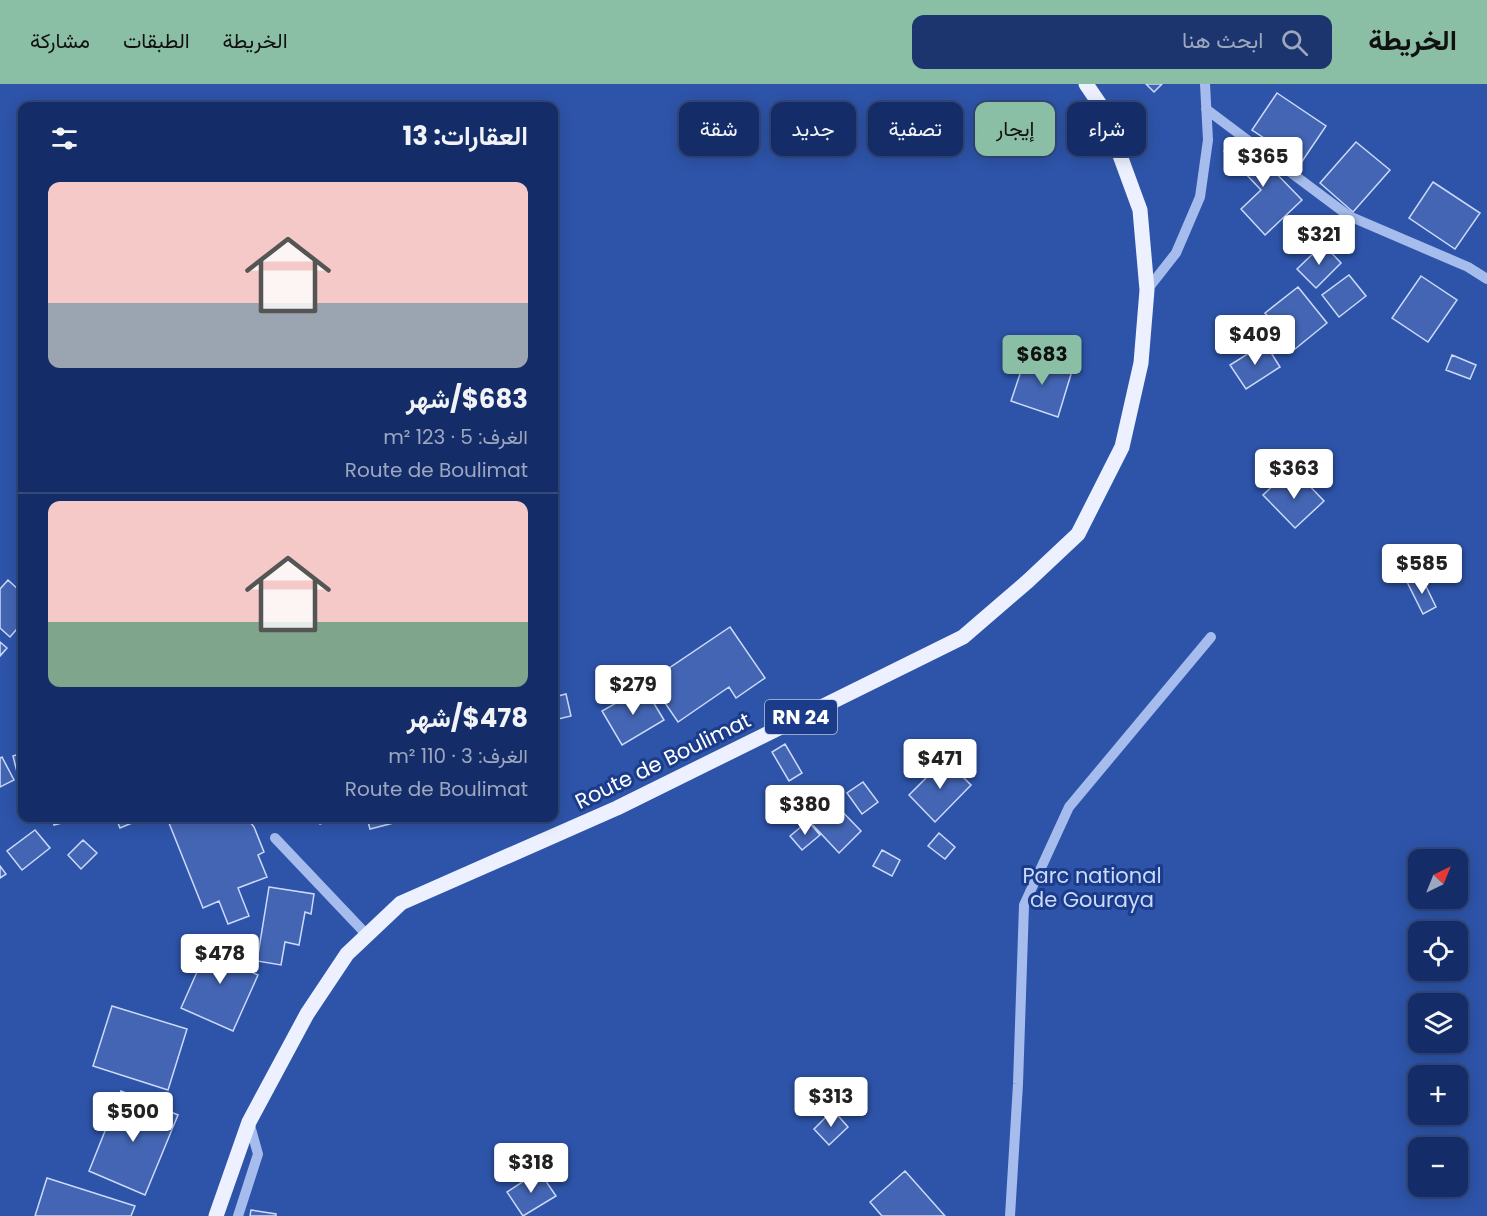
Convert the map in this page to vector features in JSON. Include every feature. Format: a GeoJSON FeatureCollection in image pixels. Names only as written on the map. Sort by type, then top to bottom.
{"type":"FeatureCollection","features":[{"type":"Feature","properties":{"kind":"main road","name":"Route de Boulimat"},"geometry":{"type":"LineString","coordinates":[[216,1216],[249,1122],[307,1014],[347,954],[401,903],[617,808],[963,637],[1078,534],[1122,447],[1141,363],[1147,290],[1140,210],[1103,109],[1086,84]]}},
{"type":"Feature","properties":{"kind":"street"},"geometry":{"type":"LineString","coordinates":[[1147,290],[1176,253],[1200,197],[1208,140],[1205,84]]}},
{"type":"Feature","properties":{"kind":"street"},"geometry":{"type":"LineString","coordinates":[[1206,109],[1349,216],[1468,267],[1487,279]]}},
{"type":"Feature","properties":{"kind":"street"},"geometry":{"type":"LineString","coordinates":[[1010,1216],[1018,1084],[1024,905],[1069,807],[1211,637]]}},
{"type":"Feature","properties":{"kind":"street"},"geometry":{"type":"LineString","coordinates":[[275,838],[367,935]]}},
{"type":"Feature","properties":{"kind":"street"},"geometry":{"type":"LineString","coordinates":[[238,1216],[258,1154],[249,1122]]}},
{"type":"Feature","properties":{"kind":"green space","name":"Parc national de Gouraya"},"geometry":{"type":"Polygon","coordinates":[[[0,84],[1487,84],[1487,1216],[0,1216],[0,84]]]}},
{"type":"Feature","properties":{"kind":"building"},"geometry":{"type":"Polygon","coordinates":[[[1146,84],[1162,84],[1154,92],[1146,84]]]}},
{"type":"Feature","properties":{"kind":"building"},"geometry":{"type":"Polygon","coordinates":[[[1277,93],[1326,126],[1301,163],[1252,130],[1277,93]]]}},
{"type":"Feature","properties":{"kind":"building"},"geometry":{"type":"Polygon","coordinates":[[[1240,136],[1302,200],[1265,235],[1241,209],[1261,190],[1224,151],[1240,136]]]}},
{"type":"Feature","properties":{"kind":"building"},"geometry":{"type":"Polygon","coordinates":[[[1356,142],[1390,170],[1353,212],[1320,183],[1356,142]]]}},
{"type":"Feature","properties":{"kind":"building"},"geometry":{"type":"Polygon","coordinates":[[[1433,182],[1480,213],[1455,249],[1409,218],[1433,182]]]}},
{"type":"Feature","properties":{"kind":"building"},"geometry":{"type":"Polygon","coordinates":[[[1323,244],[1341,263],[1316,288],[1297,269],[1323,244]]]}},
{"type":"Feature","properties":{"kind":"building"},"geometry":{"type":"Polygon","coordinates":[[[1349,275],[1366,296],[1339,317],[1322,295],[1349,275]]]}},
{"type":"Feature","properties":{"kind":"building"},"geometry":{"type":"Polygon","coordinates":[[[1421,276],[1457,300],[1428,342],[1392,318],[1421,276]]]}},
{"type":"Feature","properties":{"kind":"building"},"geometry":{"type":"Polygon","coordinates":[[[1298,287],[1327,323],[1295,349],[1265,313],[1298,287]]]}},
{"type":"Feature","properties":{"kind":"building"},"geometry":{"type":"Polygon","coordinates":[[[1265,343],[1280,367],[1246,389],[1230,365],[1265,343]]]}},
{"type":"Feature","properties":{"kind":"building"},"geometry":{"type":"Polygon","coordinates":[[[1452,355],[1476,365],[1470,379],[1446,370],[1452,355]]]}},
{"type":"Feature","properties":{"kind":"building"},"geometry":{"type":"Polygon","coordinates":[[[1026,356],[1072,371],[1058,417],[1011,401],[1026,356]]]}},
{"type":"Feature","properties":{"kind":"building"},"geometry":{"type":"Polygon","coordinates":[[[1283,476],[1292,485],[1301,477],[1324,501],[1295,528],[1263,495],[1283,476]]]}},
{"type":"Feature","properties":{"kind":"building"},"geometry":{"type":"Polygon","coordinates":[[[1421,576],[1436,607],[1423,614],[1407,582],[1421,576]]]}},
{"type":"Feature","properties":{"kind":"building"},"geometry":{"type":"Polygon","coordinates":[[[8,580],[18,589],[18,628],[10,637],[0,628],[0,589],[8,580]]]}},
{"type":"Feature","properties":{"kind":"building"},"geometry":{"type":"Polygon","coordinates":[[[730,627],[765,678],[736,698],[729,687],[678,722],[650,681],[730,627]]]}},
{"type":"Feature","properties":{"kind":"building"},"geometry":{"type":"Polygon","coordinates":[[[0,642],[7,648],[0,656],[0,642]]]}},
{"type":"Feature","properties":{"kind":"building"},"geometry":{"type":"Polygon","coordinates":[[[644,687],[664,720],[622,745],[602,711],[644,687]]]}},
{"type":"Feature","properties":{"kind":"building"},"geometry":{"type":"Polygon","coordinates":[[[566,694],[571,716],[558,719],[558,696],[566,694]]]}},
{"type":"Feature","properties":{"kind":"building"},"geometry":{"type":"Polygon","coordinates":[[[785,744],[802,773],[789,781],[772,752],[785,744]]]}},
{"type":"Feature","properties":{"kind":"building"},"geometry":{"type":"Polygon","coordinates":[[[18,754],[18,776],[13,756],[18,754]]]}},
{"type":"Feature","properties":{"kind":"building"},"geometry":{"type":"Polygon","coordinates":[[[2,757],[14,780],[0,787],[0,758],[2,757]]]}},
{"type":"Feature","properties":{"kind":"building"},"geometry":{"type":"Polygon","coordinates":[[[945,759],[971,785],[935,822],[909,795],[945,759]]]}},
{"type":"Feature","properties":{"kind":"building"},"geometry":{"type":"Polygon","coordinates":[[[863,782],[878,802],[862,814],[847,793],[863,782]]]}},
{"type":"Feature","properties":{"kind":"building"},"geometry":{"type":"Polygon","coordinates":[[[833,802],[861,831],[839,853],[811,823],[833,802]]]}},
{"type":"Feature","properties":{"kind":"building"},"geometry":{"type":"Polygon","coordinates":[[[808,821],[820,835],[802,850],[790,836],[808,821]]]}},
{"type":"Feature","properties":{"kind":"building"},"geometry":{"type":"Polygon","coordinates":[[[118,822],[134,822],[120,828],[118,822]]]}},
{"type":"Feature","properties":{"kind":"building"},"geometry":{"type":"Polygon","coordinates":[[[169,822],[250,822],[264,852],[258,855],[267,877],[238,888],[249,916],[228,924],[219,901],[203,908],[169,822]]]}},
{"type":"Feature","properties":{"kind":"building"},"geometry":{"type":"Polygon","coordinates":[[[368,822],[397,822],[370,829],[368,822]]]}},
{"type":"Feature","properties":{"kind":"building"},"geometry":{"type":"Polygon","coordinates":[[[35,830],[50,848],[22,870],[7,851],[35,830]]]}},
{"type":"Feature","properties":{"kind":"building"},"geometry":{"type":"Polygon","coordinates":[[[939,833],[955,847],[945,859],[928,846],[939,833]]]}},
{"type":"Feature","properties":{"kind":"building"},"geometry":{"type":"Polygon","coordinates":[[[83,840],[97,853],[81,869],[68,855],[83,840]]]}},
{"type":"Feature","properties":{"kind":"building"},"geometry":{"type":"Polygon","coordinates":[[[882,850],[900,860],[892,876],[873,866],[882,850]]]}},
{"type":"Feature","properties":{"kind":"building"},"geometry":{"type":"Polygon","coordinates":[[[0,866],[6,874],[0,878],[0,866]]]}},
{"type":"Feature","properties":{"kind":"building"},"geometry":{"type":"Polygon","coordinates":[[[269,887],[314,894],[311,914],[305,912],[299,945],[285,942],[281,965],[257,961],[269,887]]]}},
{"type":"Feature","properties":{"kind":"building"},"geometry":{"type":"Polygon","coordinates":[[[213,936],[245,950],[238,966],[258,975],[233,1031],[181,1008],[213,936]]]}},
{"type":"Feature","properties":{"kind":"building"},"geometry":{"type":"Polygon","coordinates":[[[112,1006],[187,1029],[168,1090],[93,1066],[112,1006]]]}},
{"type":"Feature","properties":{"kind":"building"},"geometry":{"type":"Polygon","coordinates":[[[121,1091],[178,1115],[145,1195],[89,1171],[121,1091]]]}},
{"type":"Feature","properties":{"kind":"building"},"geometry":{"type":"Polygon","coordinates":[[[833,1110],[848,1127],[829,1145],[814,1129],[833,1110]]]}},
{"type":"Feature","properties":{"kind":"building"},"geometry":{"type":"Polygon","coordinates":[[[539,1171],[556,1196],[523,1216],[507,1192],[539,1171]]]}},
{"type":"Feature","properties":{"kind":"building"},"geometry":{"type":"Polygon","coordinates":[[[905,1171],[945,1216],[882,1216],[870,1202],[905,1171]]]}},
{"type":"Feature","properties":{"kind":"building"},"geometry":{"type":"Polygon","coordinates":[[[47,1178],[135,1206],[131,1216],[35,1216],[47,1178]]]}},
{"type":"Feature","properties":{"kind":"building"},"geometry":{"type":"Polygon","coordinates":[[[251,1210],[276,1214],[276,1216],[250,1216],[251,1210]]]}}]}
